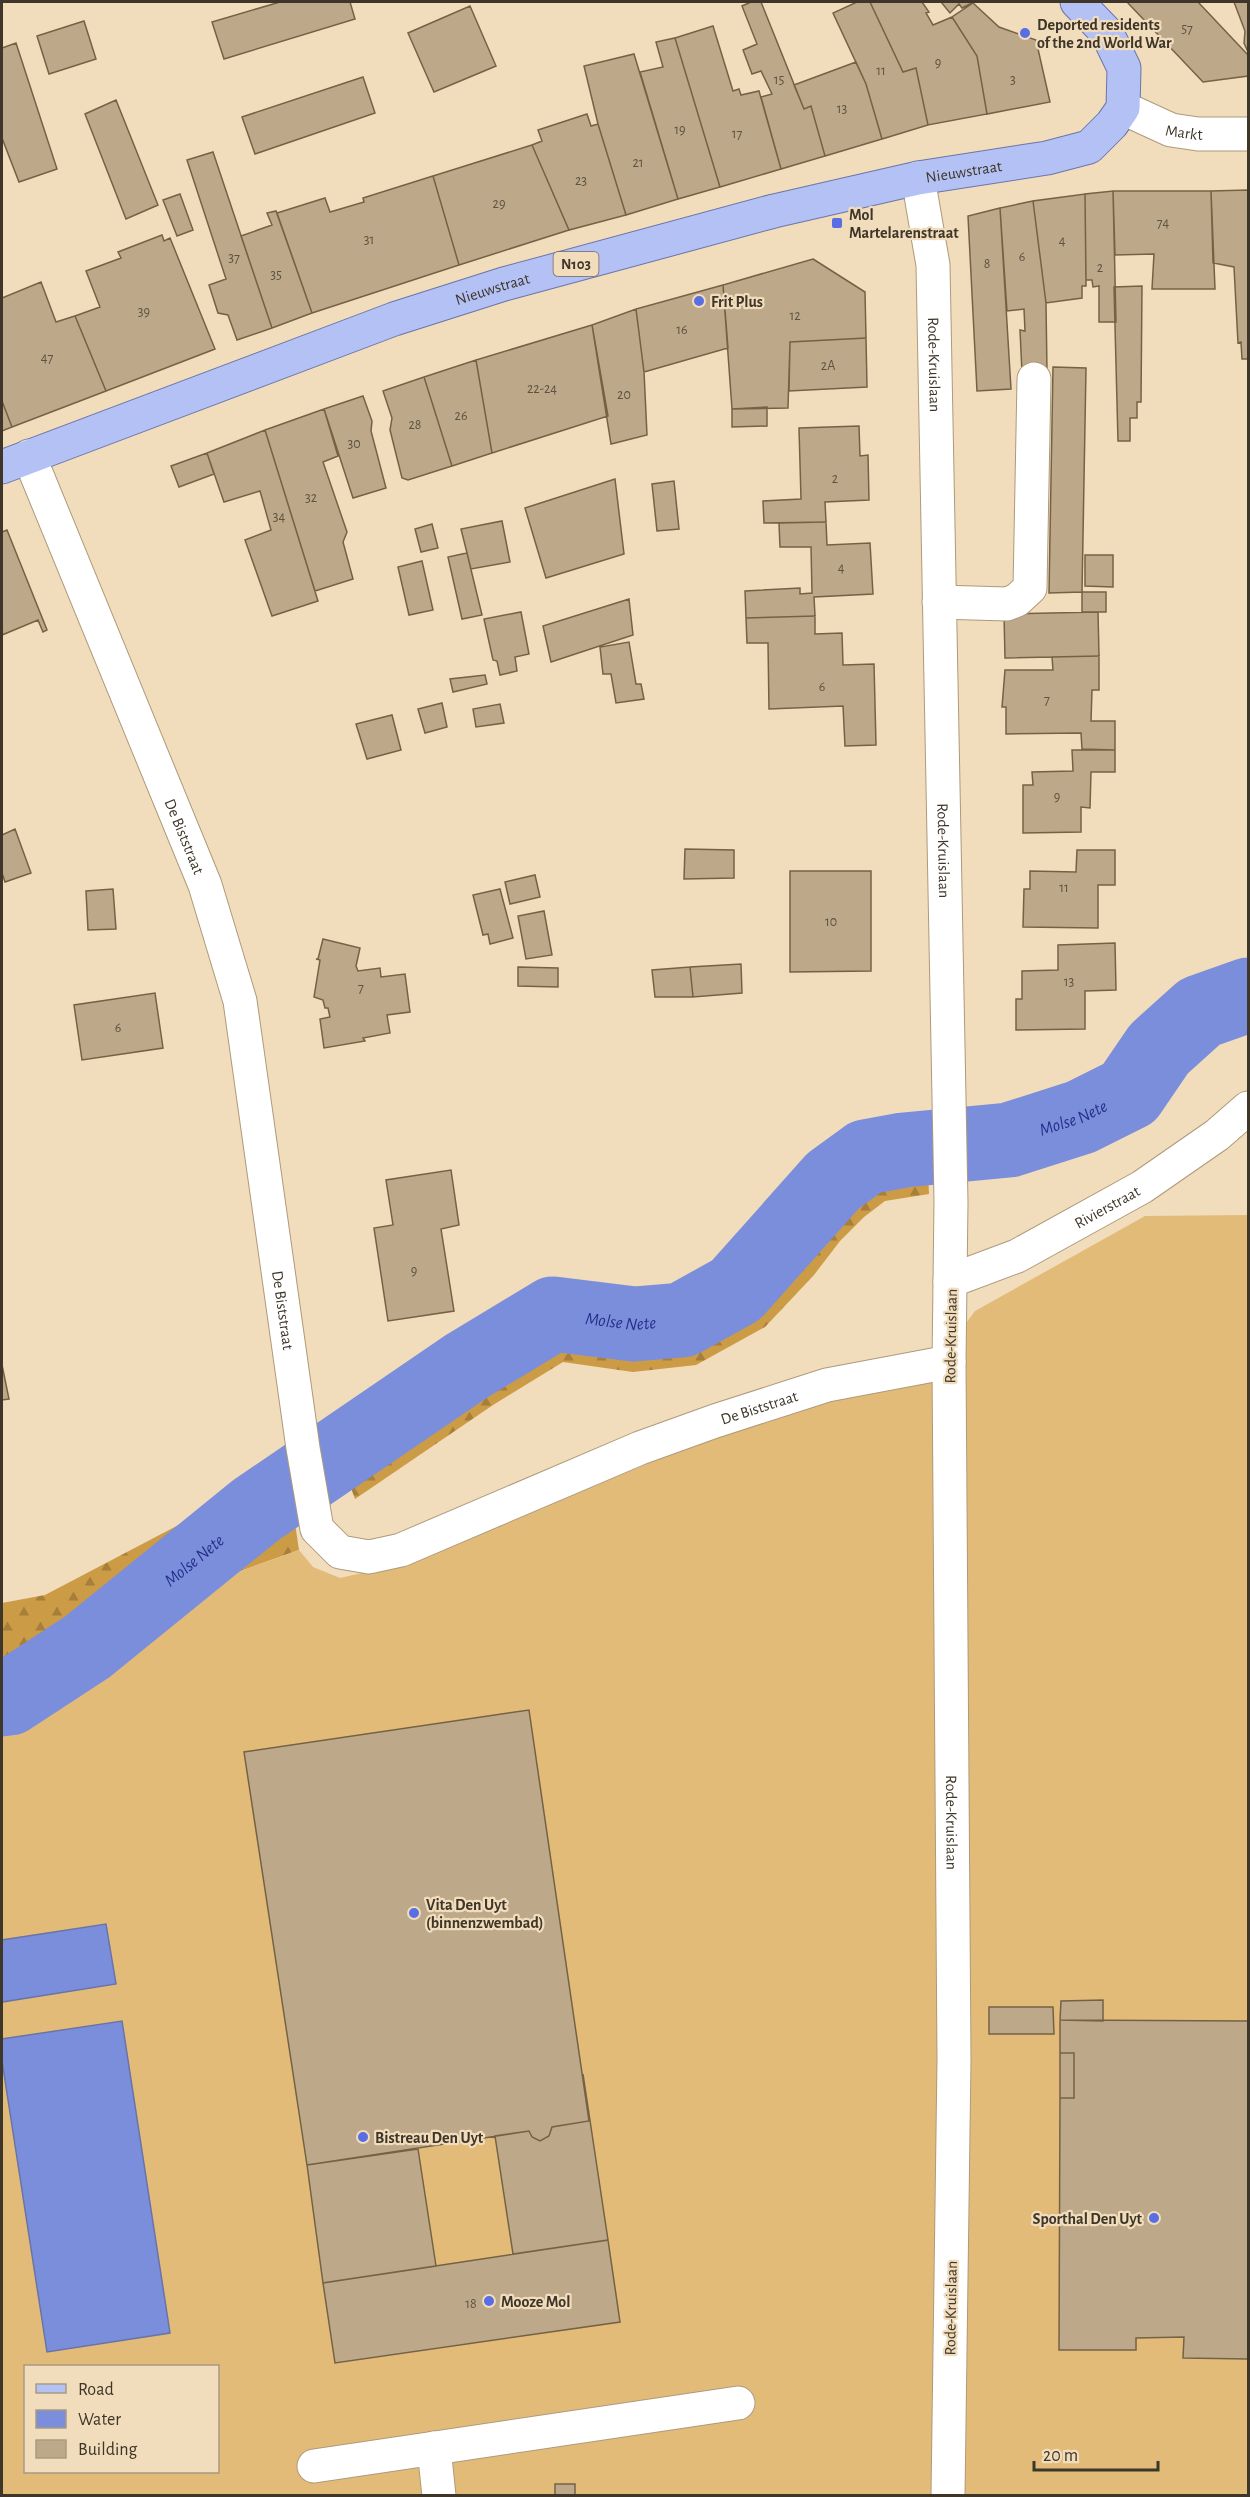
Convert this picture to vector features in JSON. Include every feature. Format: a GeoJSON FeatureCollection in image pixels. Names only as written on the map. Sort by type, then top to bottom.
{"type":"FeatureCollection","features":[{"type":"Feature","properties":{"kind":"main road"},"geometry":{"type":"LineString","coordinates":[[1077,2],[1107,33],[1124,68],[1123,108]]}},
{"type":"Feature","properties":{"kind":"main road","name":"Nieuwstraat"},"geometry":{"type":"LineString","coordinates":[[15,461],[394,319],[504,284],[774,211],[918,178],[1047,158],[1089,147],[1112,124],[1123,108]]}},
{"type":"Feature","properties":{"kind":"street","name":"Markt"},"geometry":{"type":"LineString","coordinates":[[1123,108],[1171,130],[1198,134],[1248,134]]}},
{"type":"Feature","properties":{"kind":"street","name":"Rode-Kruislaan"},"geometry":{"type":"LineString","coordinates":[[918,178],[933,265],[951,1190],[949,1362],[954,2060],[948,2496]]}},
{"type":"Feature","properties":{"kind":"street"},"geometry":{"type":"LineString","coordinates":[[939,602],[1007,604],[1017,600],[1030,588],[1034,380]]}},
{"type":"Feature","properties":{"kind":"street","name":"De Biststraat"},"geometry":{"type":"LineString","coordinates":[[15,461],[205,885],[240,1001],[303,1448],[317,1529],[340,1552],[369,1557],[402,1550],[640,1448],[715,1421],[827,1385],[949,1362]]}},
{"type":"Feature","properties":{"kind":"street","name":"Rivierstraat"},"geometry":{"type":"LineString","coordinates":[[950,1281],[1017,1256],[1133,1192],[1217,1135],[1248,1108]]}},
{"type":"Feature","properties":{"kind":"street"},"geometry":{"type":"LineString","coordinates":[[314,2466],[738,2403]]}},
{"type":"Feature","properties":{"kind":"street"},"geometry":{"type":"LineString","coordinates":[[434,2448],[439,2496]]}},
{"type":"Feature","properties":{"kind":"green space"},"geometry":{"type":"Polygon","coordinates":[[[927,1148],[929,1194],[885,1201],[864,1217],[765,1327],[696,1365],[633,1372],[563,1362],[493,1405],[355,1499],[338,1453],[467,1366],[553,1314],[634,1324],[682,1320],[736,1290],[833,1181],[866,1157],[927,1148]]]}},
{"type":"Feature","properties":{"kind":"green space"},"geometry":{"type":"Polygon","coordinates":[[[292,1503],[299,1550],[232,1574],[74,1687],[13,1722],[2,1723],[2,1603],[45,1595],[209,1509],[292,1503]]]}},
{"type":"Feature","properties":{"kind":"shaded area"},"geometry":{"type":"Polygon","coordinates":[[[1248,1215],[1248,2495],[2,2495],[2,1723],[14,1722],[74,1687],[232,1574],[299,1550],[313,1567],[340,1578],[417,1560],[654,1461],[787,1411],[923,1381],[975,1311],[1145,1216],[1248,1215]]]}},
{"type":"Feature","properties":{"kind":"water"},"geometry":{"type":"Polygon","coordinates":[[[106,1924],[116,1984],[2,2002],[2,1940],[106,1924]]]}},
{"type":"Feature","properties":{"kind":"water"},"geometry":{"type":"Polygon","coordinates":[[[122,2021],[170,2333],[47,2352],[2,2061],[2,2039],[122,2021]]]}},
{"type":"Feature","properties":{"kind":"building"},"geometry":{"type":"Polygon","coordinates":[[[280,2],[350,2],[355,19],[224,59],[212,22],[280,2]]]}},
{"type":"Feature","properties":{"kind":"building"},"geometry":{"type":"Polygon","coordinates":[[[751,2],[761,2],[804,109],[811,106],[825,156],[781,169],[761,97],[772,94],[761,71],[752,74],[743,50],[757,44],[742,6],[751,2]]]}},
{"type":"Feature","properties":{"kind":"building"},"geometry":{"type":"Polygon","coordinates":[[[857,2],[870,2],[903,72],[916,68],[928,125],[882,139],[866,84],[833,13],[857,2]]]}},
{"type":"Feature","properties":{"kind":"building"},"geometry":{"type":"Polygon","coordinates":[[[870,2],[922,2],[929,12],[926,13],[933,25],[952,17],[977,56],[987,114],[928,125],[916,68],[903,72],[870,2]]]}},
{"type":"Feature","properties":{"kind":"building"},"geometry":{"type":"Polygon","coordinates":[[[941,2],[974,2],[962,8],[959,4],[950,13],[941,2]]]}},
{"type":"Feature","properties":{"kind":"building"},"geometry":{"type":"Polygon","coordinates":[[[1127,2],[1198,2],[1248,55],[1248,76],[1203,82],[1127,2]]]}},
{"type":"Feature","properties":{"kind":"building"},"geometry":{"type":"Polygon","coordinates":[[[1234,2],[1248,2],[1248,52],[1244,43],[1245,31],[1234,2]]]}},
{"type":"Feature","properties":{"kind":"building"},"geometry":{"type":"Polygon","coordinates":[[[973,3],[999,27],[1036,40],[1050,102],[987,114],[977,56],[952,17],[973,3]]]}},
{"type":"Feature","properties":{"kind":"building"},"geometry":{"type":"Polygon","coordinates":[[[470,6],[496,66],[434,92],[408,33],[470,6]]]}},
{"type":"Feature","properties":{"kind":"building"},"geometry":{"type":"Polygon","coordinates":[[[84,21],[96,59],[49,74],[37,36],[84,21]]]}},
{"type":"Feature","properties":{"kind":"building"},"geometry":{"type":"Polygon","coordinates":[[[713,26],[733,91],[739,89],[741,95],[759,91],[781,169],[720,187],[675,38],[713,26]]]}},
{"type":"Feature","properties":{"kind":"building"},"geometry":{"type":"Polygon","coordinates":[[[675,38],[720,187],[678,199],[640,72],[663,67],[656,42],[675,38]]]}},
{"type":"Feature","properties":{"kind":"building"},"geometry":{"type":"Polygon","coordinates":[[[16,43],[57,169],[19,182],[2,138],[2,48],[16,43]]]}},
{"type":"Feature","properties":{"kind":"building"},"geometry":{"type":"Polygon","coordinates":[[[634,54],[678,199],[626,215],[598,124],[584,66],[634,54]]]}},
{"type":"Feature","properties":{"kind":"building"},"geometry":{"type":"Polygon","coordinates":[[[856,62],[866,84],[882,139],[825,156],[811,106],[804,109],[794,85],[856,62]]]}},
{"type":"Feature","properties":{"kind":"building"},"geometry":{"type":"Polygon","coordinates":[[[363,77],[375,113],[255,154],[242,117],[363,77]]]}},
{"type":"Feature","properties":{"kind":"building"},"geometry":{"type":"Polygon","coordinates":[[[116,100],[158,205],[126,219],[85,114],[116,100]]]}},
{"type":"Feature","properties":{"kind":"building"},"geometry":{"type":"Polygon","coordinates":[[[587,114],[591,126],[598,124],[626,215],[569,230],[532,145],[542,141],[538,130],[587,114]]]}},
{"type":"Feature","properties":{"kind":"building"},"geometry":{"type":"Polygon","coordinates":[[[532,145],[569,230],[459,265],[433,176],[532,145]]]}},
{"type":"Feature","properties":{"kind":"building"},"geometry":{"type":"Polygon","coordinates":[[[213,152],[272,328],[237,340],[228,315],[218,313],[209,285],[226,279],[187,160],[213,152]]]}},
{"type":"Feature","properties":{"kind":"building"},"geometry":{"type":"Polygon","coordinates":[[[433,176],[459,265],[312,313],[277,213],[325,198],[330,212],[364,202],[363,198],[433,176]]]}},
{"type":"Feature","properties":{"kind":"building"},"geometry":{"type":"Polygon","coordinates":[[[1248,190],[1248,359],[1242,359],[1241,342],[1238,343],[1234,267],[1213,263],[1211,191],[1248,190]]]}},
{"type":"Feature","properties":{"kind":"building"},"geometry":{"type":"Polygon","coordinates":[[[1113,191],[1116,322],[1099,322],[1099,286],[1093,287],[1092,280],[1086,280],[1085,194],[1113,191]]]}},
{"type":"Feature","properties":{"kind":"building"},"geometry":{"type":"Polygon","coordinates":[[[1113,191],[1211,191],[1215,289],[1152,289],[1154,254],[1115,255],[1113,191]]]}},
{"type":"Feature","properties":{"kind":"building"},"geometry":{"type":"Polygon","coordinates":[[[180,194],[193,230],[177,236],[163,200],[180,194]]]}},
{"type":"Feature","properties":{"kind":"building"},"geometry":{"type":"Polygon","coordinates":[[[1085,194],[1086,286],[1082,286],[1082,298],[1046,303],[1033,201],[1085,194]]]}},
{"type":"Feature","properties":{"kind":"building"},"geometry":{"type":"Polygon","coordinates":[[[1033,201],[1046,303],[1047,371],[1022,373],[1020,330],[1025,331],[1024,309],[1007,311],[1000,208],[1033,201]]]}},
{"type":"Feature","properties":{"kind":"building"},"geometry":{"type":"Polygon","coordinates":[[[1000,208],[1011,389],[977,391],[968,216],[1000,208]]]}},
{"type":"Feature","properties":{"kind":"building"},"geometry":{"type":"Polygon","coordinates":[[[276,211],[312,313],[272,328],[241,236],[272,225],[267,213],[276,211]]]}},
{"type":"Feature","properties":{"kind":"building"},"geometry":{"type":"Polygon","coordinates":[[[162,235],[164,241],[170,238],[215,349],[106,391],[75,316],[100,307],[86,271],[121,258],[118,252],[162,235]]]}},
{"type":"Feature","properties":{"kind":"building"},"geometry":{"type":"Polygon","coordinates":[[[813,259],[865,292],[866,338],[790,342],[788,408],[732,409],[723,285],[813,259]]]}},
{"type":"Feature","properties":{"kind":"building"},"geometry":{"type":"Polygon","coordinates":[[[41,282],[56,322],[75,316],[106,391],[12,427],[2,401],[2,298],[41,282]]]}},
{"type":"Feature","properties":{"kind":"building"},"geometry":{"type":"Polygon","coordinates":[[[723,285],[728,348],[644,372],[636,309],[723,285]]]}},
{"type":"Feature","properties":{"kind":"building"},"geometry":{"type":"Polygon","coordinates":[[[1142,286],[1141,402],[1137,402],[1137,418],[1130,418],[1130,441],[1118,441],[1114,287],[1142,286]]]}},
{"type":"Feature","properties":{"kind":"building"},"geometry":{"type":"Polygon","coordinates":[[[636,309],[644,372],[647,435],[611,444],[592,325],[636,309]]]}},
{"type":"Feature","properties":{"kind":"building"},"geometry":{"type":"Polygon","coordinates":[[[592,325],[608,416],[492,453],[476,360],[592,325]]]}},
{"type":"Feature","properties":{"kind":"building"},"geometry":{"type":"Polygon","coordinates":[[[866,338],[867,387],[789,391],[790,342],[866,338]]]}},
{"type":"Feature","properties":{"kind":"building"},"geometry":{"type":"Polygon","coordinates":[[[476,360],[492,453],[452,466],[424,377],[476,360]]]}},
{"type":"Feature","properties":{"kind":"building"},"geometry":{"type":"Polygon","coordinates":[[[1053,367],[1086,368],[1082,592],[1049,593],[1053,367]]]}},
{"type":"Feature","properties":{"kind":"building"},"geometry":{"type":"Polygon","coordinates":[[[424,377],[452,466],[408,480],[402,478],[390,430],[392,418],[383,391],[424,377]]]}},
{"type":"Feature","properties":{"kind":"building"},"geometry":{"type":"Polygon","coordinates":[[[363,396],[372,421],[371,431],[386,488],[353,498],[324,409],[363,396]]]}},
{"type":"Feature","properties":{"kind":"building"},"geometry":{"type":"Polygon","coordinates":[[[2,401],[12,427],[2,431],[2,401]]]}},
{"type":"Feature","properties":{"kind":"building"},"geometry":{"type":"Polygon","coordinates":[[[767,407],[767,426],[732,427],[732,409],[767,407]]]}},
{"type":"Feature","properties":{"kind":"building"},"geometry":{"type":"Polygon","coordinates":[[[324,409],[338,456],[323,462],[347,532],[343,542],[353,579],[315,591],[265,430],[324,409]]]}},
{"type":"Feature","properties":{"kind":"building"},"geometry":{"type":"Polygon","coordinates":[[[859,426],[860,456],[868,455],[869,500],[825,502],[826,522],[764,523],[763,501],[801,499],[799,428],[859,426]]]}},
{"type":"Feature","properties":{"kind":"building"},"geometry":{"type":"Polygon","coordinates":[[[265,430],[318,601],[272,616],[245,540],[271,530],[260,491],[224,502],[207,453],[265,430]]]}},
{"type":"Feature","properties":{"kind":"building"},"geometry":{"type":"Polygon","coordinates":[[[207,453],[214,474],[179,487],[171,466],[207,453]]]}},
{"type":"Feature","properties":{"kind":"building"},"geometry":{"type":"Polygon","coordinates":[[[615,479],[624,554],[546,578],[525,508],[615,479]]]}},
{"type":"Feature","properties":{"kind":"building"},"geometry":{"type":"Polygon","coordinates":[[[674,481],[679,529],[657,531],[652,484],[674,481]]]}},
{"type":"Feature","properties":{"kind":"building"},"geometry":{"type":"Polygon","coordinates":[[[502,521],[510,562],[471,569],[461,529],[502,521]]]}},
{"type":"Feature","properties":{"kind":"building"},"geometry":{"type":"Polygon","coordinates":[[[826,522],[827,545],[870,543],[873,594],[814,597],[815,616],[746,618],[745,591],[800,588],[800,594],[812,593],[811,547],[780,547],[779,523],[826,522]]]}},
{"type":"Feature","properties":{"kind":"building"},"geometry":{"type":"Polygon","coordinates":[[[432,524],[438,548],[421,552],[415,529],[432,524]]]}},
{"type":"Feature","properties":{"kind":"building"},"geometry":{"type":"Polygon","coordinates":[[[7,530],[47,630],[43,632],[38,620],[2,635],[2,532],[7,530]]]}},
{"type":"Feature","properties":{"kind":"building"},"geometry":{"type":"Polygon","coordinates":[[[467,553],[482,615],[462,619],[448,557],[467,553]]]}},
{"type":"Feature","properties":{"kind":"building"},"geometry":{"type":"Polygon","coordinates":[[[1085,555],[1113,555],[1113,587],[1085,586],[1085,555]]]}},
{"type":"Feature","properties":{"kind":"building"},"geometry":{"type":"Polygon","coordinates":[[[422,561],[433,610],[409,615],[398,567],[422,561]]]}},
{"type":"Feature","properties":{"kind":"building"},"geometry":{"type":"Polygon","coordinates":[[[1082,592],[1106,592],[1106,612],[1082,612],[1082,592]]]}},
{"type":"Feature","properties":{"kind":"building"},"geometry":{"type":"Polygon","coordinates":[[[629,599],[633,635],[551,662],[543,626],[629,599]]]}},
{"type":"Feature","properties":{"kind":"building"},"geometry":{"type":"Polygon","coordinates":[[[521,612],[529,654],[515,657],[517,671],[500,675],[497,661],[493,660],[484,619],[521,612]]]}},
{"type":"Feature","properties":{"kind":"building"},"geometry":{"type":"Polygon","coordinates":[[[1098,612],[1099,656],[1005,658],[1004,614],[1098,612]]]}},
{"type":"Feature","properties":{"kind":"building"},"geometry":{"type":"Polygon","coordinates":[[[815,616],[815,634],[842,633],[843,665],[874,664],[876,745],[845,746],[843,706],[769,709],[768,643],[747,643],[746,618],[815,616]]]}},
{"type":"Feature","properties":{"kind":"building"},"geometry":{"type":"Polygon","coordinates":[[[629,642],[636,684],[641,684],[644,699],[616,703],[611,674],[603,674],[600,647],[629,642]]]}},
{"type":"Feature","properties":{"kind":"building"},"geometry":{"type":"Polygon","coordinates":[[[1099,656],[1099,690],[1092,690],[1091,721],[1115,721],[1115,750],[1082,749],[1081,733],[1006,734],[1006,707],[1002,707],[1005,670],[1053,670],[1052,657],[1099,656]]]}},
{"type":"Feature","properties":{"kind":"building"},"geometry":{"type":"Polygon","coordinates":[[[485,675],[487,684],[453,692],[450,679],[485,675]]]}},
{"type":"Feature","properties":{"kind":"building"},"geometry":{"type":"Polygon","coordinates":[[[442,703],[447,727],[425,733],[418,709],[442,703]]]}},
{"type":"Feature","properties":{"kind":"building"},"geometry":{"type":"Polygon","coordinates":[[[500,704],[504,723],[476,727],[473,709],[500,704]]]}},
{"type":"Feature","properties":{"kind":"building"},"geometry":{"type":"Polygon","coordinates":[[[392,715],[401,750],[367,759],[356,724],[392,715]]]}},
{"type":"Feature","properties":{"kind":"building"},"geometry":{"type":"Polygon","coordinates":[[[1072,750],[1115,750],[1115,772],[1091,772],[1090,808],[1081,807],[1081,832],[1023,833],[1023,785],[1033,785],[1032,772],[1073,771],[1072,750]]]}},
{"type":"Feature","properties":{"kind":"building"},"geometry":{"type":"Polygon","coordinates":[[[15,829],[31,873],[5,882],[2,873],[2,835],[15,829]]]}},
{"type":"Feature","properties":{"kind":"building"},"geometry":{"type":"Polygon","coordinates":[[[685,849],[734,850],[734,878],[684,879],[685,849]]]}},
{"type":"Feature","properties":{"kind":"building"},"geometry":{"type":"Polygon","coordinates":[[[1077,850],[1115,850],[1115,885],[1098,885],[1098,928],[1023,927],[1024,889],[1030,889],[1030,871],[1076,872],[1077,850]]]}},
{"type":"Feature","properties":{"kind":"building"},"geometry":{"type":"Polygon","coordinates":[[[790,871],[871,871],[871,971],[790,972],[790,871]]]}},
{"type":"Feature","properties":{"kind":"building"},"geometry":{"type":"Polygon","coordinates":[[[535,875],[540,897],[510,904],[505,882],[535,875]]]}},
{"type":"Feature","properties":{"kind":"building"},"geometry":{"type":"Polygon","coordinates":[[[113,889],[116,929],[88,930],[86,891],[113,889]]]}},
{"type":"Feature","properties":{"kind":"building"},"geometry":{"type":"Polygon","coordinates":[[[500,889],[513,938],[490,944],[488,934],[483,935],[473,895],[500,889]]]}},
{"type":"Feature","properties":{"kind":"building"},"geometry":{"type":"Polygon","coordinates":[[[544,911],[552,955],[526,959],[518,916],[544,911]]]}},
{"type":"Feature","properties":{"kind":"building"},"geometry":{"type":"Polygon","coordinates":[[[323,939],[360,948],[356,966],[358,971],[380,968],[381,977],[405,974],[410,1012],[387,1015],[390,1033],[363,1038],[365,1041],[324,1048],[320,1019],[330,1017],[323,1000],[314,997],[320,960],[316,959],[318,959],[323,939]]]}},
{"type":"Feature","properties":{"kind":"building"},"geometry":{"type":"Polygon","coordinates":[[[1115,943],[1116,990],[1085,991],[1085,1029],[1016,1030],[1016,999],[1022,999],[1022,971],[1058,970],[1058,945],[1115,943]]]}},
{"type":"Feature","properties":{"kind":"building"},"geometry":{"type":"Polygon","coordinates":[[[741,964],[742,993],[693,997],[690,967],[741,964]]]}},
{"type":"Feature","properties":{"kind":"building"},"geometry":{"type":"Polygon","coordinates":[[[518,967],[558,968],[558,987],[518,986],[518,967]]]}},
{"type":"Feature","properties":{"kind":"building"},"geometry":{"type":"Polygon","coordinates":[[[690,967],[693,997],[655,997],[652,970],[690,967]]]}},
{"type":"Feature","properties":{"kind":"building"},"geometry":{"type":"Polygon","coordinates":[[[155,993],[163,1048],[82,1060],[74,1005],[155,993]]]}},
{"type":"Feature","properties":{"kind":"building"},"geometry":{"type":"Polygon","coordinates":[[[451,1170],[459,1225],[441,1229],[454,1311],[388,1321],[374,1228],[393,1225],[386,1180],[451,1170]]]}},
{"type":"Feature","properties":{"kind":"building"},"geometry":{"type":"Polygon","coordinates":[[[2,1365],[9,1399],[2,1400],[2,1365]]]}},
{"type":"Feature","properties":{"kind":"building","name":"Vita Den Uyt (binnenzwembad)"},"geometry":{"type":"Polygon","coordinates":[[[529,1710],[589,2121],[552,2127],[549,2136],[540,2141],[532,2137],[529,2131],[307,2165],[244,1752],[529,1710]]]}},
{"type":"Feature","properties":{"kind":"building"},"geometry":{"type":"Polygon","coordinates":[[[1103,2000],[1103,2021],[1060,2020],[1061,2001],[1103,2000]]]}},
{"type":"Feature","properties":{"kind":"building"},"geometry":{"type":"Polygon","coordinates":[[[989,2007],[1053,2007],[1054,2034],[989,2034],[989,2007]]]}},
{"type":"Feature","properties":{"kind":"building","name":"Sporthal Den Uyt"},"geometry":{"type":"Polygon","coordinates":[[[1060,2020],[1248,2021],[1248,2359],[1183,2358],[1184,2337],[1136,2338],[1136,2350],[1059,2350],[1060,2098],[1074,2098],[1074,2053],[1060,2053],[1060,2020]]]}},
{"type":"Feature","properties":{"kind":"building"},"geometry":{"type":"Polygon","coordinates":[[[1060,2053],[1074,2053],[1074,2098],[1060,2098],[1060,2053]]]}},
{"type":"Feature","properties":{"kind":"building"},"geometry":{"type":"Polygon","coordinates":[[[583,2074],[608,2240],[513,2254],[495,2136],[529,2131],[532,2137],[540,2141],[549,2136],[552,2127],[589,2121],[583,2074]]]}},
{"type":"Feature","properties":{"kind":"building"},"geometry":{"type":"Polygon","coordinates":[[[418,2149],[436,2266],[323,2283],[307,2165],[418,2149]]]}},
{"type":"Feature","properties":{"kind":"building"},"geometry":{"type":"Polygon","coordinates":[[[608,2240],[620,2322],[335,2363],[323,2283],[608,2240]]]}},
{"type":"Feature","properties":{"kind":"building"},"geometry":{"type":"Polygon","coordinates":[[[555,2484],[575,2484],[575,2496],[555,2496],[555,2484]]]}},
{"type":"Feature","properties":{"kind":"waterway","name":"Molse Nete"},"geometry":{"type":"LineString","coordinates":[[2,1699],[9,1698],[87,1647],[256,1510],[467,1366],[553,1314],[634,1324],[682,1320],[736,1290],[833,1181],[866,1157],[904,1150],[1009,1140],[1081,1117],[1129,1093],[1159,1049],[1200,1012],[1248,995]]}},
{"type":"Feature","properties":{"kind":"place","name":"Deported residents of the 2nd World War"},"geometry":{"type":"Point","coordinates":[1025,33]}},
{"type":"Feature","properties":{"kind":"place","name":"Mol Martelarenstraat"},"geometry":{"type":"Point","coordinates":[837,223]}},
{"type":"Feature","properties":{"kind":"place","name":"Frit Plus"},"geometry":{"type":"Point","coordinates":[699,301]}},
{"type":"Feature","properties":{"kind":"place","name":"Vita Den Uyt (binnenzwembad)"},"geometry":{"type":"Point","coordinates":[414,1913]}},
{"type":"Feature","properties":{"kind":"place","name":"Bistreau Den Uyt"},"geometry":{"type":"Point","coordinates":[363,2137]}},
{"type":"Feature","properties":{"kind":"place","name":"Sporthal Den Uyt"},"geometry":{"type":"Point","coordinates":[1154,2218]}},
{"type":"Feature","properties":{"kind":"place","name":"Mooze Mol"},"geometry":{"type":"Point","coordinates":[489,2301]}}]}
